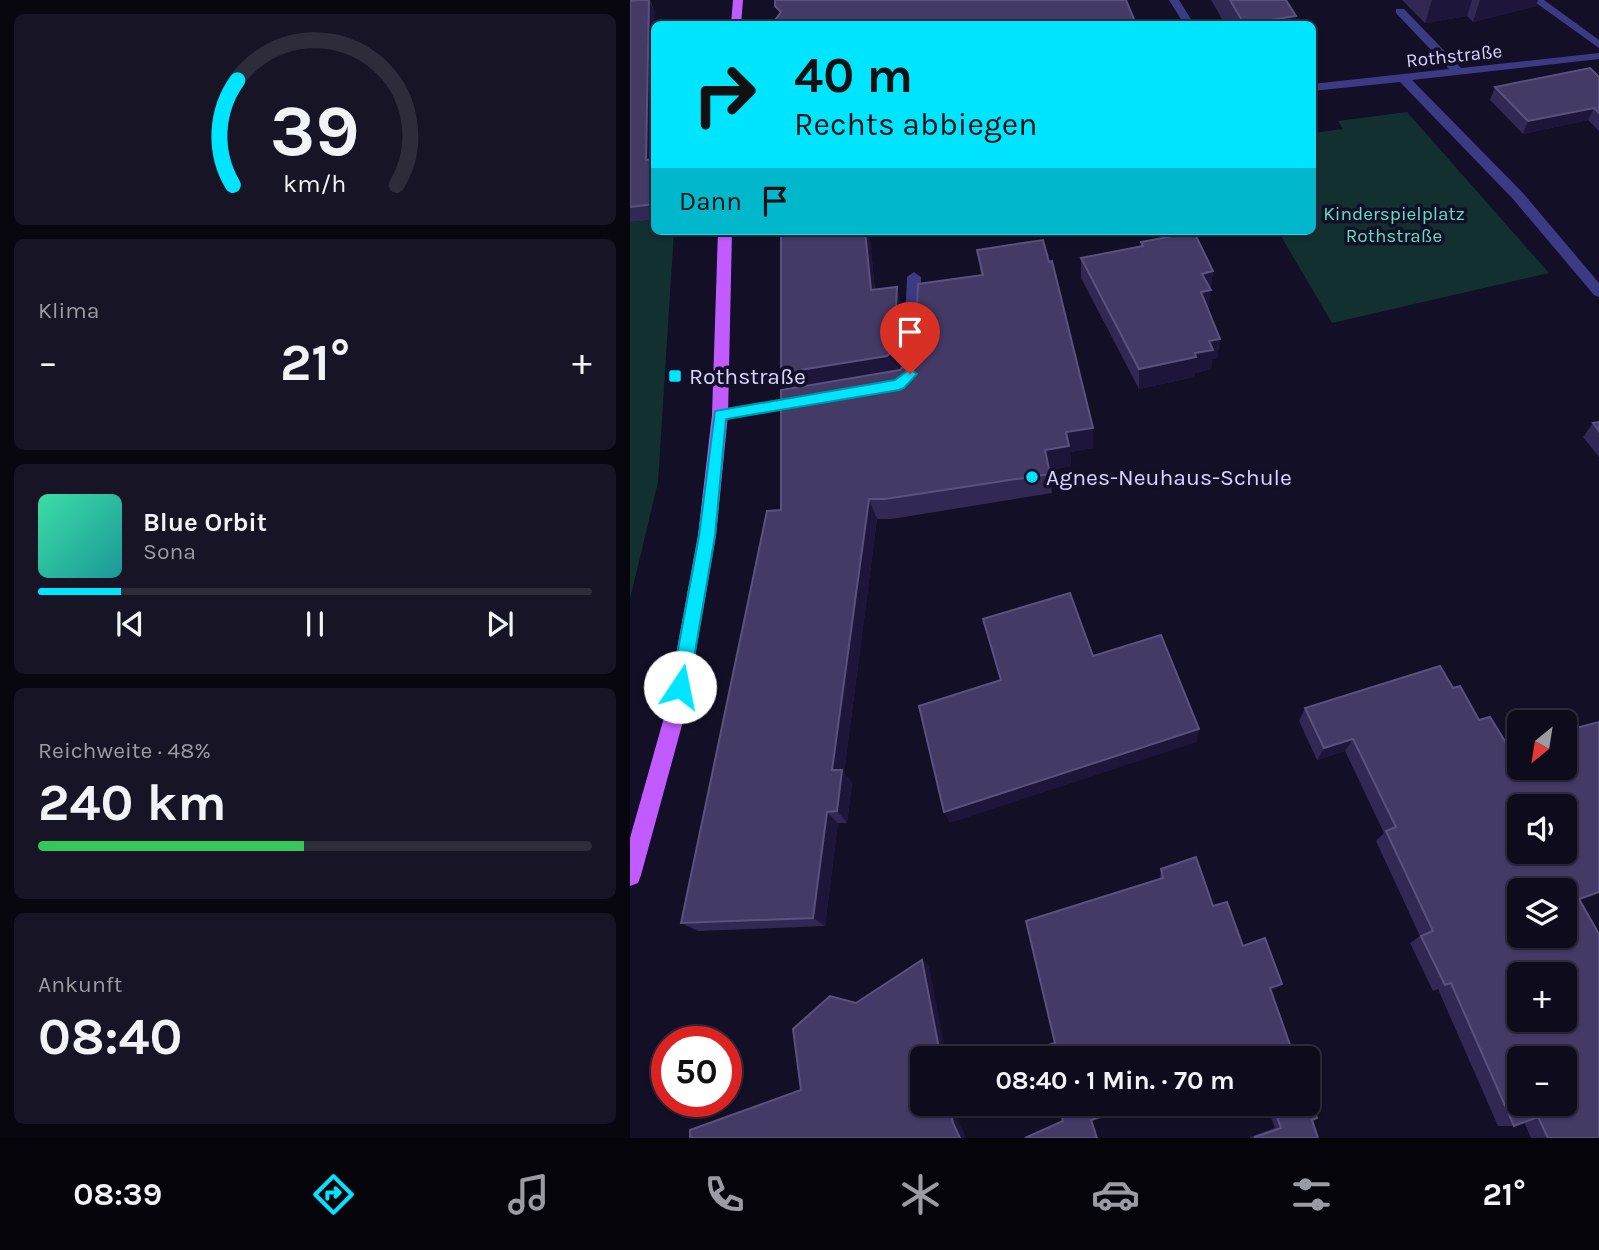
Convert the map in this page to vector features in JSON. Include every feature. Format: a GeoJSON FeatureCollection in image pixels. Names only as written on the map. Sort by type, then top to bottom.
{"type":"FeatureCollection","features":[{"type":"Feature","properties":{"kind":"main road"},"geometry":{"type":"LineString","coordinates":[[736,21],[738,0]]}},
{"type":"Feature","properties":{"kind":"main road"},"geometry":{"type":"LineString","coordinates":[[630,875],[680,687],[707,536],[720,415],[726,235]]}},
{"type":"Feature","properties":{"kind":"street"},"geometry":{"type":"LineString","coordinates":[[1174,0],[1187,21]]}},
{"type":"Feature","properties":{"kind":"street"},"geometry":{"type":"LineString","coordinates":[[1537,0],[1599,45]]}},
{"type":"Feature","properties":{"kind":"street"},"geometry":{"type":"LineString","coordinates":[[1400,11],[1458,72]]}},
{"type":"Feature","properties":{"kind":"street","name":"Rothstraße"},"geometry":{"type":"LineString","coordinates":[[1316,88],[1599,56]]}},
{"type":"Feature","properties":{"kind":"street"},"geometry":{"type":"LineString","coordinates":[[1403,78],[1527,206],[1599,292]]}},
{"type":"Feature","properties":{"kind":"street"},"geometry":{"type":"LineString","coordinates":[[885,387],[899,385],[910,374],[914,277]]}},
{"type":"Feature","properties":{"kind":"street"},"geometry":{"type":"LineString","coordinates":[[720,415],[816,398]]}},
{"type":"Feature","properties":{"kind":"green space","name":"Kinderspielplatz Rothstraße"},"geometry":{"type":"Polygon","coordinates":[[[1407,112],[1549,273],[1332,323],[1280,235],[1316,235],[1316,133],[1343,129],[1338,121],[1407,112]]]}},
{"type":"Feature","properties":{"kind":"green space"},"geometry":{"type":"Polygon","coordinates":[[[651,220],[651,235],[674,235],[658,482],[630,599],[630,222],[651,220]]]}},
{"type":"Feature","properties":{"kind":"building"},"geometry":{"type":"Polygon","coordinates":[[[649,0],[646,160],[651,159],[651,204],[630,207],[630,1],[649,0]]]}},
{"type":"Feature","properties":{"kind":"building"},"geometry":{"type":"Polygon","coordinates":[[[775,0],[1126,0],[1135,21],[775,21],[781,12],[775,6],[775,0]]]}},
{"type":"Feature","properties":{"kind":"building"},"geometry":{"type":"Polygon","coordinates":[[[1230,0],[1286,0],[1296,16],[1264,21],[1242,21],[1230,0]]]}},
{"type":"Feature","properties":{"kind":"building"},"geometry":{"type":"Polygon","coordinates":[[[1590,68],[1599,77],[1599,113],[1594,108],[1528,121],[1495,87],[1590,68]]]}},
{"type":"Feature","properties":{"kind":"building"},"geometry":{"type":"Polygon","coordinates":[[[781,235],[865,235],[871,290],[897,287],[894,349],[887,356],[781,373],[781,235]]]}},
{"type":"Feature","properties":{"kind":"building"},"geometry":{"type":"Polygon","coordinates":[[[1178,235],[1195,235],[1213,271],[1202,274],[1211,290],[1201,292],[1220,339],[1209,341],[1213,350],[1195,353],[1196,357],[1139,369],[1081,258],[1143,246],[1141,242],[1178,235]]]}},
{"type":"Feature","properties":{"kind":"building"},"geometry":{"type":"Polygon","coordinates":[[[1043,240],[1049,262],[1052,261],[1093,428],[1066,432],[1069,446],[1045,450],[1050,474],[885,499],[869,499],[832,770],[842,770],[837,811],[827,812],[813,918],[681,923],[767,511],[781,510],[781,390],[900,370],[915,353],[918,284],[983,275],[977,250],[1043,240]]]}},
{"type":"Feature","properties":{"kind":"building"},"geometry":{"type":"Polygon","coordinates":[[[1070,593],[1093,656],[1161,635],[1199,729],[944,812],[919,706],[1001,680],[983,619],[1070,593]]]}},
{"type":"Feature","properties":{"kind":"building"},"geometry":{"type":"Polygon","coordinates":[[[1440,666],[1453,688],[1460,686],[1479,720],[1490,717],[1507,744],[1507,780],[1577,780],[1577,728],[1599,722],[1599,892],[1579,899],[1599,934],[1599,1138],[1548,1138],[1538,1117],[1514,1126],[1510,1116],[1577,1116],[1577,1046],[1507,1046],[1507,1110],[1451,983],[1445,985],[1421,936],[1433,931],[1386,831],[1396,827],[1353,739],[1324,748],[1305,708],[1440,666]]]}},
{"type":"Feature","properties":{"kind":"building"},"geometry":{"type":"Polygon","coordinates":[[[1196,857],[1213,906],[1227,902],[1243,946],[1265,938],[1282,984],[1270,988],[1290,1046],[1045,1046],[1055,1043],[1026,921],[1163,878],[1161,869],[1196,857]]]}},
{"type":"Feature","properties":{"kind":"building"},"geometry":{"type":"Polygon","coordinates":[[[922,960],[939,1046],[910,1046],[910,1116],[952,1116],[960,1138],[690,1138],[690,1130],[726,1117],[742,1117],[742,1111],[801,1090],[793,1029],[830,996],[856,1003],[922,960]]]}},
{"type":"Feature","properties":{"kind":"building"},"geometry":{"type":"Polygon","coordinates":[[[1062,1116],[1104,1116],[1091,1120],[1097,1138],[1025,1138],[1063,1121],[1062,1116]]]}},
{"type":"Feature","properties":{"kind":"building"},"geometry":{"type":"Polygon","coordinates":[[[1276,1116],[1316,1116],[1312,1120],[1318,1138],[1255,1138],[1281,1128],[1276,1116]]]}},
{"type":"Feature","properties":{"kind":"place","name":"Rothstraße"},"geometry":{"type":"Point","coordinates":[675,376]}},
{"type":"Feature","properties":{"kind":"place","name":"Agnes-Neuhaus-Schule"},"geometry":{"type":"Point","coordinates":[1032,477]}},
{"type":"Feature","properties":{"kind":"route"},"geometry":{"type":"LineString","coordinates":[[680,687],[707,536],[720,415],[899,385],[910,374]]}}]}
